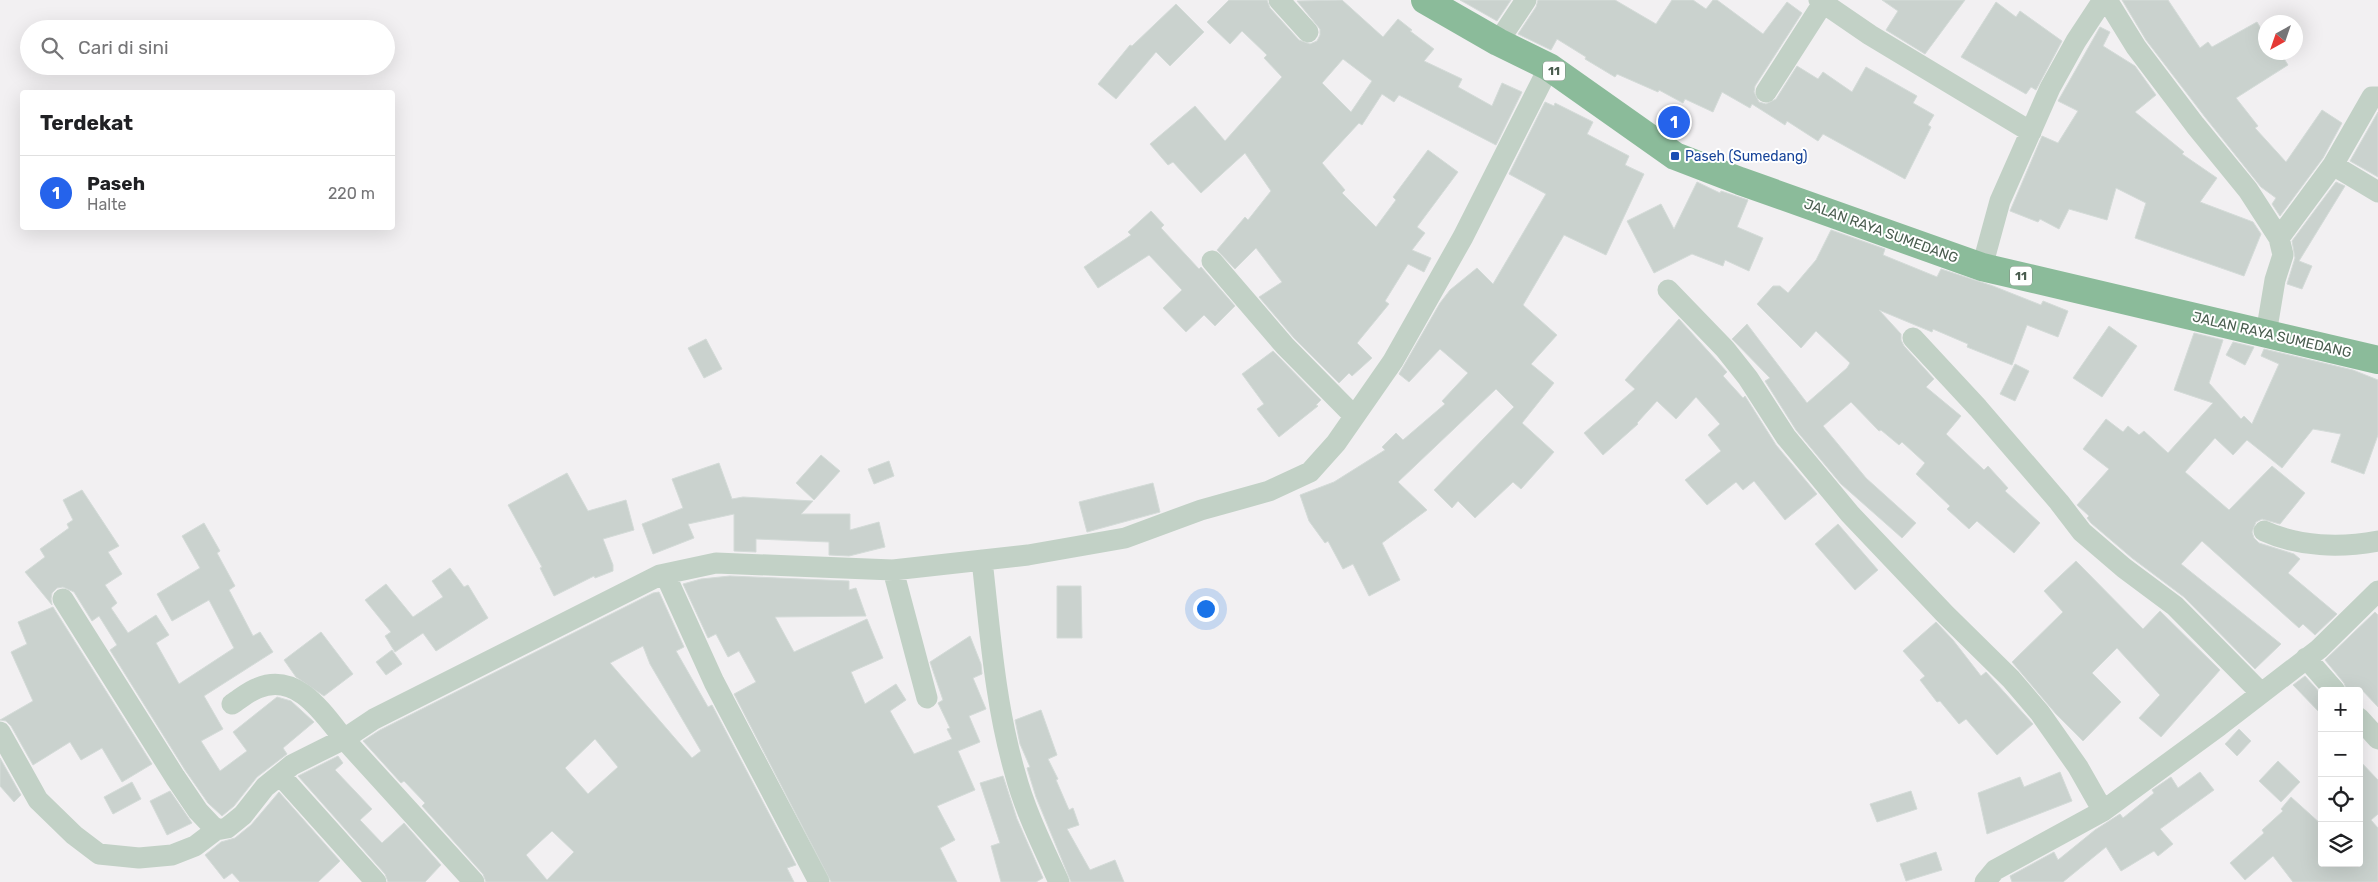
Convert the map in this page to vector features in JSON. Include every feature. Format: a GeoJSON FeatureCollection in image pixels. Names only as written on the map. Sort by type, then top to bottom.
{"type":"FeatureCollection","features":[{"type":"Feature","properties":{"kind":"highway","name":"JALAN RAYA SUMEDANG"},"geometry":{"type":"LineString","coordinates":[[1425,0],[1498,42],[1549,67],[1675,156],[1916,245],[1982,267],[2378,360]]}},
{"type":"Feature","properties":{"kind":"street"},"geometry":{"type":"LineString","coordinates":[[1279,0],[1308,32]]}},
{"type":"Feature","properties":{"kind":"street"},"geometry":{"type":"LineString","coordinates":[[1498,42],[1526,0]]}},
{"type":"Feature","properties":{"kind":"street"},"geometry":{"type":"LineString","coordinates":[[1982,267],[2000,201],[2050,88],[2076,41],[2103,0]]}},
{"type":"Feature","properties":{"kind":"street"},"geometry":{"type":"LineString","coordinates":[[2108,0],[2136,47],[2195,125],[2248,190],[2279,238],[2283,255],[2275,280],[2266,334]]}},
{"type":"Feature","properties":{"kind":"street"},"geometry":{"type":"LineString","coordinates":[[1766,92],[1821,1],[1870,35],[2031,132]]}},
{"type":"Feature","properties":{"kind":"street"},"geometry":{"type":"LineString","coordinates":[[0,732],[38,800],[74,835],[99,854],[139,858],[172,855],[196,846],[216,830],[227,828],[243,815],[265,787],[292,765],[344,739],[374,719],[666,574],[716,563],[893,570],[1028,555],[1125,538],[1201,510],[1269,490],[1310,472],[1336,443],[1393,361],[1454,253],[1549,67]]}},
{"type":"Feature","properties":{"kind":"street"},"geometry":{"type":"LineString","coordinates":[[2279,238],[2333,165],[2370,100],[2374,96],[2378,97]]}},
{"type":"Feature","properties":{"kind":"street"},"geometry":{"type":"LineString","coordinates":[[2333,165],[2378,192]]}},
{"type":"Feature","properties":{"kind":"street"},"geometry":{"type":"LineString","coordinates":[[1212,261],[1284,346],[1354,416]]}},
{"type":"Feature","properties":{"kind":"street"},"geometry":{"type":"LineString","coordinates":[[1668,290],[1725,349],[1748,378],[1786,437],[1850,514],[1945,614],[2011,679],[2040,713],[2078,767],[2103,810]]}},
{"type":"Feature","properties":{"kind":"street"},"geometry":{"type":"LineString","coordinates":[[1913,338],[1978,408],[2059,502],[2082,532],[2124,568],[2175,606],[2262,693]]}},
{"type":"Feature","properties":{"kind":"street"},"geometry":{"type":"LineString","coordinates":[[2264,531],[2275,536],[2326,545],[2378,541]]}},
{"type":"Feature","properties":{"kind":"street"},"geometry":{"type":"LineString","coordinates":[[982,560],[995,681],[1014,773],[1033,826],[1059,882]]}},
{"type":"Feature","properties":{"kind":"street"},"geometry":{"type":"LineString","coordinates":[[893,570],[927,698]]}},
{"type":"Feature","properties":{"kind":"street"},"geometry":{"type":"LineString","coordinates":[[666,574],[714,682],[819,882]]}},
{"type":"Feature","properties":{"kind":"street"},"geometry":{"type":"LineString","coordinates":[[1985,882],[1994,870],[2103,810],[2262,693],[2306,658],[2378,591]]}},
{"type":"Feature","properties":{"kind":"street"},"geometry":{"type":"LineString","coordinates":[[63,599],[175,777],[204,818],[216,830]]}},
{"type":"Feature","properties":{"kind":"street"},"geometry":{"type":"LineString","coordinates":[[2306,658],[2331,687]]}},
{"type":"Feature","properties":{"kind":"street"},"geometry":{"type":"LineString","coordinates":[[232,704],[258,688],[278,683],[302,691],[474,882]]}},
{"type":"Feature","properties":{"kind":"street"},"geometry":{"type":"LineString","coordinates":[[2363,722],[2378,739]]}},
{"type":"Feature","properties":{"kind":"street"},"geometry":{"type":"LineString","coordinates":[[280,775],[376,882]]}},
{"type":"Feature","properties":{"kind":"building"},"geometry":{"type":"Polygon","coordinates":[[[1229,0],[1267,0],[1270,8],[1299,40],[1310,44],[1317,41],[1320,29],[1297,1],[1342,0],[1383,37],[1398,19],[1412,30],[1410,31],[1434,49],[1424,61],[1462,79],[1458,87],[1492,106],[1502,83],[1522,92],[1496,145],[1399,95],[1394,102],[1382,94],[1362,125],[1359,123],[1322,163],[1345,190],[1342,193],[1376,227],[1396,200],[1393,197],[1428,150],[1458,172],[1417,227],[1425,233],[1412,250],[1431,258],[1424,272],[1408,264],[1385,301],[1389,304],[1357,343],[1372,358],[1352,376],[1349,373],[1339,383],[1294,338],[1259,297],[1282,282],[1256,248],[1235,269],[1217,250],[1245,217],[1248,220],[1271,191],[1245,153],[1201,193],[1173,162],[1168,165],[1150,144],[1195,106],[1225,141],[1282,77],[1264,58],[1267,55],[1242,31],[1230,44],[1207,22],[1229,0]],[[1343,59],[1322,83],[1351,112],[1372,81],[1343,59]]]}},
{"type":"Feature","properties":{"kind":"building"},"geometry":{"type":"Polygon","coordinates":[[[1460,0],[1511,0],[1497,21],[1460,0]]]}},
{"type":"Feature","properties":{"kind":"building"},"geometry":{"type":"Polygon","coordinates":[[[1538,0],[1615,0],[1656,24],[1672,0],[1693,0],[1706,9],[1713,0],[1717,0],[1763,34],[1787,2],[1802,13],[1755,86],[1754,92],[1759,102],[1766,104],[1776,99],[1797,66],[1818,79],[1823,72],[1852,92],[1866,67],[1917,96],[1913,103],[1934,115],[1928,125],[1931,127],[1905,179],[1823,134],[1818,141],[1787,121],[1785,125],[1752,104],[1750,108],[1722,92],[1713,112],[1685,99],[1683,103],[1659,90],[1658,92],[1617,74],[1615,77],[1557,39],[1551,50],[1518,34],[1536,7],[1538,0]]]}},
{"type":"Feature","properties":{"kind":"building"},"geometry":{"type":"Polygon","coordinates":[[[1882,0],[1965,0],[1925,54],[1886,30],[1898,11],[1882,0]]]}},
{"type":"Feature","properties":{"kind":"building"},"geometry":{"type":"Polygon","coordinates":[[[2122,0],[2168,0],[2200,48],[2208,42],[2212,47],[2257,22],[2258,60],[2285,60],[2288,65],[2236,98],[2258,126],[2255,128],[2286,162],[2322,110],[2342,123],[2323,158],[2280,216],[2272,204],[2276,198],[2261,187],[2146,40],[2122,0]]]}},
{"type":"Feature","properties":{"kind":"building"},"geometry":{"type":"Polygon","coordinates":[[[1996,2],[2016,17],[2020,11],[2062,41],[2036,90],[2031,87],[2026,94],[1961,57],[1996,2]]]}},
{"type":"Feature","properties":{"kind":"building"},"geometry":{"type":"Polygon","coordinates":[[[1176,4],[1204,32],[1170,66],[1156,52],[1116,99],[1098,84],[1130,45],[1132,46],[1176,4]]]}},
{"type":"Feature","properties":{"kind":"building"},"geometry":{"type":"Polygon","coordinates":[[[2100,27],[2110,32],[2103,46],[2135,66],[2156,95],[2135,112],[2184,152],[2182,154],[2217,178],[2200,202],[2253,222],[2261,234],[2244,276],[2135,238],[2146,203],[2116,188],[2107,220],[2069,209],[2059,229],[2040,219],[2038,222],[2010,211],[2042,136],[2058,143],[2078,111],[2058,101],[2100,27]]]}},
{"type":"Feature","properties":{"kind":"building"},"geometry":{"type":"Polygon","coordinates":[[[1545,102],[1554,106],[1555,103],[1593,122],[1587,134],[1629,156],[1625,165],[1644,174],[1606,255],[1564,235],[1523,305],[1557,335],[1531,364],[1554,383],[1522,423],[1554,452],[1521,489],[1513,482],[1475,518],[1458,501],[1452,508],[1434,490],[1514,407],[1496,389],[1398,482],[1427,510],[1382,543],[1400,580],[1369,596],[1353,564],[1343,569],[1328,541],[1325,543],[1309,521],[1300,495],[1334,482],[1385,450],[1382,447],[1396,433],[1403,440],[1445,404],[1442,401],[1468,373],[1440,349],[1409,382],[1399,374],[1440,303],[1450,290],[1477,268],[1493,284],[1546,194],[1509,174],[1545,102]]]}},
{"type":"Feature","properties":{"kind":"building"},"geometry":{"type":"Polygon","coordinates":[[[2378,112],[2378,177],[2350,161],[2378,112]]]}},
{"type":"Feature","properties":{"kind":"building"},"geometry":{"type":"Polygon","coordinates":[[[1697,182],[1720,193],[1721,191],[1748,200],[1737,227],[1763,238],[1749,271],[1725,260],[1723,266],[1692,254],[1654,273],[1627,221],[1661,204],[1674,229],[1697,182]]]}},
{"type":"Feature","properties":{"kind":"building"},"geometry":{"type":"Polygon","coordinates":[[[2336,182],[2345,186],[2299,261],[2312,266],[2302,289],[2287,284],[2295,258],[2292,241],[2336,182]]]}},
{"type":"Feature","properties":{"kind":"building"},"geometry":{"type":"Polygon","coordinates":[[[1151,211],[1164,225],[1161,228],[1199,269],[1201,267],[1235,306],[1215,326],[1204,315],[1186,332],[1163,308],[1182,290],[1149,255],[1098,288],[1084,267],[1131,235],[1128,232],[1151,211]]]}},
{"type":"Feature","properties":{"kind":"building"},"geometry":{"type":"Polygon","coordinates":[[[1831,230],[1885,249],[1883,255],[1937,277],[1941,269],[1993,286],[2041,305],[2043,301],[2068,311],[2058,337],[2027,325],[2012,365],[1967,347],[1968,344],[1933,329],[1932,332],[1879,310],[1901,334],[1904,346],[1934,379],[1926,387],[1961,416],[1946,434],[1984,470],[1988,466],[2008,488],[2005,491],[2040,523],[2014,553],[1977,521],[1969,529],[1947,509],[1950,506],[1916,474],[1925,463],[1902,442],[1899,445],[1881,430],[1879,431],[1851,402],[1823,426],[1866,478],[1916,523],[1902,538],[1841,484],[1796,430],[1765,381],[1770,378],[1732,339],[1747,324],[1807,403],[1847,368],[1850,363],[1816,331],[1801,348],[1757,304],[1773,286],[1780,286],[1788,293],[1816,260],[1831,230]]]}},
{"type":"Feature","properties":{"kind":"building"},"geometry":{"type":"Polygon","coordinates":[[[1679,319],[1727,372],[1723,376],[1743,398],[1745,396],[1776,445],[1817,494],[1785,520],[1754,481],[1743,490],[1736,482],[1707,505],[1685,480],[1721,451],[1708,435],[1720,424],[1696,397],[1676,419],[1657,401],[1638,424],[1603,455],[1584,433],[1635,389],[1625,380],[1679,319]]]}},
{"type":"Feature","properties":{"kind":"building"},"geometry":{"type":"Polygon","coordinates":[[[2109,326],[2137,346],[2102,397],[2073,378],[2109,326]]]}},
{"type":"Feature","properties":{"kind":"building"},"geometry":{"type":"Polygon","coordinates":[[[2194,333],[2223,340],[2209,383],[2241,419],[2244,416],[2252,424],[2279,364],[2261,356],[2264,349],[2353,370],[2378,380],[2378,435],[2364,474],[2331,462],[2341,434],[2313,429],[2282,468],[2247,440],[2233,455],[2215,438],[2185,472],[2229,510],[2272,466],[2305,493],[2280,524],[2262,519],[2256,522],[2252,532],[2254,538],[2259,543],[2294,554],[2300,559],[2288,573],[2337,614],[2315,635],[2303,624],[2299,628],[2202,541],[2181,564],[2281,644],[2255,669],[2184,597],[2132,558],[2091,523],[2087,518],[2089,516],[2077,505],[2109,469],[2083,449],[2106,419],[2123,432],[2128,426],[2139,435],[2144,431],[2168,453],[2213,403],[2174,390],[2194,333]]]}},
{"type":"Feature","properties":{"kind":"building"},"geometry":{"type":"Polygon","coordinates":[[[706,339],[722,369],[704,378],[688,348],[706,339]]]}},
{"type":"Feature","properties":{"kind":"building"},"geometry":{"type":"Polygon","coordinates":[[[2233,342],[2254,347],[2245,365],[2226,355],[2233,342]]]}},
{"type":"Feature","properties":{"kind":"building"},"geometry":{"type":"Polygon","coordinates":[[[1273,351],[1321,400],[1316,405],[1318,406],[1279,437],[1257,409],[1264,404],[1242,374],[1273,351]]]}},
{"type":"Feature","properties":{"kind":"building"},"geometry":{"type":"Polygon","coordinates":[[[2015,364],[2029,371],[2015,401],[2000,394],[2015,364]]]}},
{"type":"Feature","properties":{"kind":"building"},"geometry":{"type":"Polygon","coordinates":[[[821,455],[840,471],[814,500],[796,483],[821,455]]]}},
{"type":"Feature","properties":{"kind":"building"},"geometry":{"type":"Polygon","coordinates":[[[889,461],[894,476],[874,484],[868,469],[889,461]]]}},
{"type":"Feature","properties":{"kind":"building"},"geometry":{"type":"Polygon","coordinates":[[[719,463],[732,499],[743,497],[813,501],[801,514],[850,514],[850,530],[879,522],[885,547],[849,556],[829,555],[829,542],[756,539],[756,552],[734,551],[734,514],[688,524],[694,538],[653,554],[642,524],[683,508],[672,479],[719,463]]]}},
{"type":"Feature","properties":{"kind":"building"},"geometry":{"type":"Polygon","coordinates":[[[567,473],[588,511],[626,500],[634,530],[603,539],[613,565],[613,571],[595,578],[594,576],[554,596],[540,568],[542,567],[508,505],[567,473]]]}},
{"type":"Feature","properties":{"kind":"building"},"geometry":{"type":"Polygon","coordinates":[[[1153,483],[1160,512],[1087,532],[1079,502],[1153,483]]]}},
{"type":"Feature","properties":{"kind":"building"},"geometry":{"type":"Polygon","coordinates":[[[82,490],[119,546],[108,552],[122,574],[105,585],[117,603],[111,608],[128,633],[156,615],[169,635],[156,643],[179,684],[234,648],[209,600],[172,621],[157,594],[200,568],[182,536],[204,523],[220,551],[217,553],[235,586],[229,590],[253,636],[260,632],[273,652],[204,696],[223,729],[201,741],[220,771],[247,751],[233,732],[277,697],[291,701],[314,722],[283,748],[287,754],[257,777],[234,806],[222,816],[208,803],[185,770],[110,650],[117,645],[99,616],[92,621],[74,592],[63,587],[57,588],[52,593],[52,605],[25,572],[45,557],[40,549],[69,528],[67,524],[73,520],[63,500],[82,490]]]}},
{"type":"Feature","properties":{"kind":"building"},"geometry":{"type":"Polygon","coordinates":[[[1838,524],[1878,570],[1855,590],[1815,544],[1838,524]]]}},
{"type":"Feature","properties":{"kind":"building"},"geometry":{"type":"Polygon","coordinates":[[[2076,561],[2143,629],[2160,611],[2220,670],[2161,737],[2139,718],[2160,695],[2117,648],[2092,673],[2121,702],[2083,741],[2056,714],[2012,662],[2063,612],[2044,591],[2076,561]]]}},
{"type":"Feature","properties":{"kind":"building"},"geometry":{"type":"Polygon","coordinates":[[[450,568],[464,587],[468,585],[488,618],[436,651],[423,633],[395,652],[385,636],[391,632],[365,600],[386,584],[413,617],[443,597],[432,581],[450,568]]]}},
{"type":"Feature","properties":{"kind":"building"},"geometry":{"type":"Polygon","coordinates":[[[730,576],[849,581],[849,590],[856,588],[866,616],[775,617],[794,652],[867,619],[883,658],[851,672],[865,704],[896,684],[906,700],[890,711],[914,754],[952,739],[947,729],[950,728],[938,703],[943,700],[930,662],[970,636],[981,664],[982,674],[973,678],[986,709],[969,716],[980,742],[958,751],[975,790],[937,806],[955,840],[940,848],[957,882],[831,882],[734,694],[756,682],[739,651],[728,657],[716,634],[708,638],[683,584],[701,579],[730,576]]]}},
{"type":"Feature","properties":{"kind":"building"},"geometry":{"type":"Polygon","coordinates":[[[1057,586],[1081,586],[1082,638],[1057,638],[1057,586]]]}},
{"type":"Feature","properties":{"kind":"building"},"geometry":{"type":"Polygon","coordinates":[[[659,592],[684,647],[676,651],[708,707],[712,705],[796,865],[787,868],[794,882],[486,882],[483,874],[422,806],[425,803],[404,781],[401,783],[363,741],[380,730],[653,593],[659,592]],[[643,646],[610,663],[692,758],[701,751],[650,664],[643,646]],[[595,739],[565,768],[588,794],[618,767],[595,739]],[[552,831],[526,855],[547,880],[574,852],[552,831]]]}},
{"type":"Feature","properties":{"kind":"building"},"geometry":{"type":"Polygon","coordinates":[[[53,607],[152,764],[122,782],[102,748],[81,760],[70,742],[33,765],[11,726],[6,721],[0,720],[33,701],[11,652],[27,644],[18,622],[53,607]]]}},
{"type":"Feature","properties":{"kind":"building"},"geometry":{"type":"Polygon","coordinates":[[[2375,612],[2378,615],[2378,707],[2363,691],[2363,687],[2346,687],[2325,660],[2375,612]]]}},
{"type":"Feature","properties":{"kind":"building"},"geometry":{"type":"Polygon","coordinates":[[[1936,622],[1953,640],[1981,676],[1986,672],[2033,724],[1997,755],[1966,719],[1959,724],[1940,701],[1937,702],[1920,680],[1925,676],[1903,651],[1936,622]]]}},
{"type":"Feature","properties":{"kind":"building"},"geometry":{"type":"Polygon","coordinates":[[[321,632],[353,674],[324,696],[296,677],[284,660],[321,632]]]}},
{"type":"Feature","properties":{"kind":"building"},"geometry":{"type":"Polygon","coordinates":[[[392,650],[402,664],[386,675],[376,662],[392,650]]]}},
{"type":"Feature","properties":{"kind":"building"},"geometry":{"type":"Polygon","coordinates":[[[2305,676],[2318,691],[2318,711],[2293,685],[2305,676]]]}},
{"type":"Feature","properties":{"kind":"building"},"geometry":{"type":"Polygon","coordinates":[[[1041,710],[1057,755],[1048,759],[1058,779],[1056,780],[1069,810],[1073,808],[1079,825],[1067,829],[1090,870],[1115,860],[1124,882],[1071,882],[1036,797],[1027,768],[1030,767],[1020,744],[1015,720],[1041,710]]]}},
{"type":"Feature","properties":{"kind":"building"},"geometry":{"type":"Polygon","coordinates":[[[2239,729],[2251,741],[2237,756],[2225,744],[2239,729]]]}},
{"type":"Feature","properties":{"kind":"building"},"geometry":{"type":"Polygon","coordinates":[[[338,756],[343,763],[335,770],[372,809],[360,820],[382,843],[404,823],[441,865],[425,882],[388,882],[385,874],[298,776],[338,756]]]}},
{"type":"Feature","properties":{"kind":"building"},"geometry":{"type":"Polygon","coordinates":[[[0,758],[21,795],[14,802],[0,786],[0,758]]]}},
{"type":"Feature","properties":{"kind":"building"},"geometry":{"type":"Polygon","coordinates":[[[2278,761],[2300,782],[2281,802],[2259,781],[2278,761]]]}},
{"type":"Feature","properties":{"kind":"building"},"geometry":{"type":"Polygon","coordinates":[[[2363,764],[2378,780],[2378,814],[2371,820],[2378,828],[2378,882],[2293,882],[2273,856],[2245,880],[2230,863],[2264,833],[2262,830],[2283,811],[2281,809],[2291,797],[2318,821],[2318,867],[2363,867],[2363,764]]]}},
{"type":"Feature","properties":{"kind":"building"},"geometry":{"type":"Polygon","coordinates":[[[2060,772],[2072,801],[1987,834],[1978,793],[2020,777],[2024,787],[2060,772]]]}},
{"type":"Feature","properties":{"kind":"building"},"geometry":{"type":"Polygon","coordinates":[[[2200,772],[2214,790],[2160,829],[2173,844],[2158,856],[2154,851],[2121,871],[2106,847],[2063,882],[2012,882],[2010,876],[2054,852],[2058,860],[2095,830],[2120,814],[2123,818],[2154,793],[2152,790],[2171,777],[2178,788],[2200,772]]]}},
{"type":"Feature","properties":{"kind":"building"},"geometry":{"type":"Polygon","coordinates":[[[1003,776],[1017,819],[1043,878],[1036,882],[1001,882],[991,846],[1000,843],[980,783],[1003,776]]]}},
{"type":"Feature","properties":{"kind":"building"},"geometry":{"type":"Polygon","coordinates":[[[132,782],[141,799],[113,814],[104,797],[132,782]]]}},
{"type":"Feature","properties":{"kind":"building"},"geometry":{"type":"Polygon","coordinates":[[[170,791],[192,823],[167,835],[150,801],[170,791]]]}},
{"type":"Feature","properties":{"kind":"building"},"geometry":{"type":"Polygon","coordinates":[[[1911,791],[1917,809],[1877,822],[1870,804],[1911,791]]]}},
{"type":"Feature","properties":{"kind":"building"},"geometry":{"type":"Polygon","coordinates":[[[279,792],[340,861],[318,882],[240,882],[232,873],[224,879],[205,855],[221,842],[235,838],[251,825],[279,792]]]}},
{"type":"Feature","properties":{"kind":"building"},"geometry":{"type":"Polygon","coordinates":[[[1936,852],[1942,870],[1906,881],[1900,864],[1936,852]]]}},
{"type":"Feature","properties":{"kind":"place","name":"Paseh"},"geometry":{"type":"Point","coordinates":[1674,122]}},
{"type":"Feature","properties":{"kind":"place","name":"Paseh (Sumedang)"},"geometry":{"type":"Point","coordinates":[1675,156]}}]}
